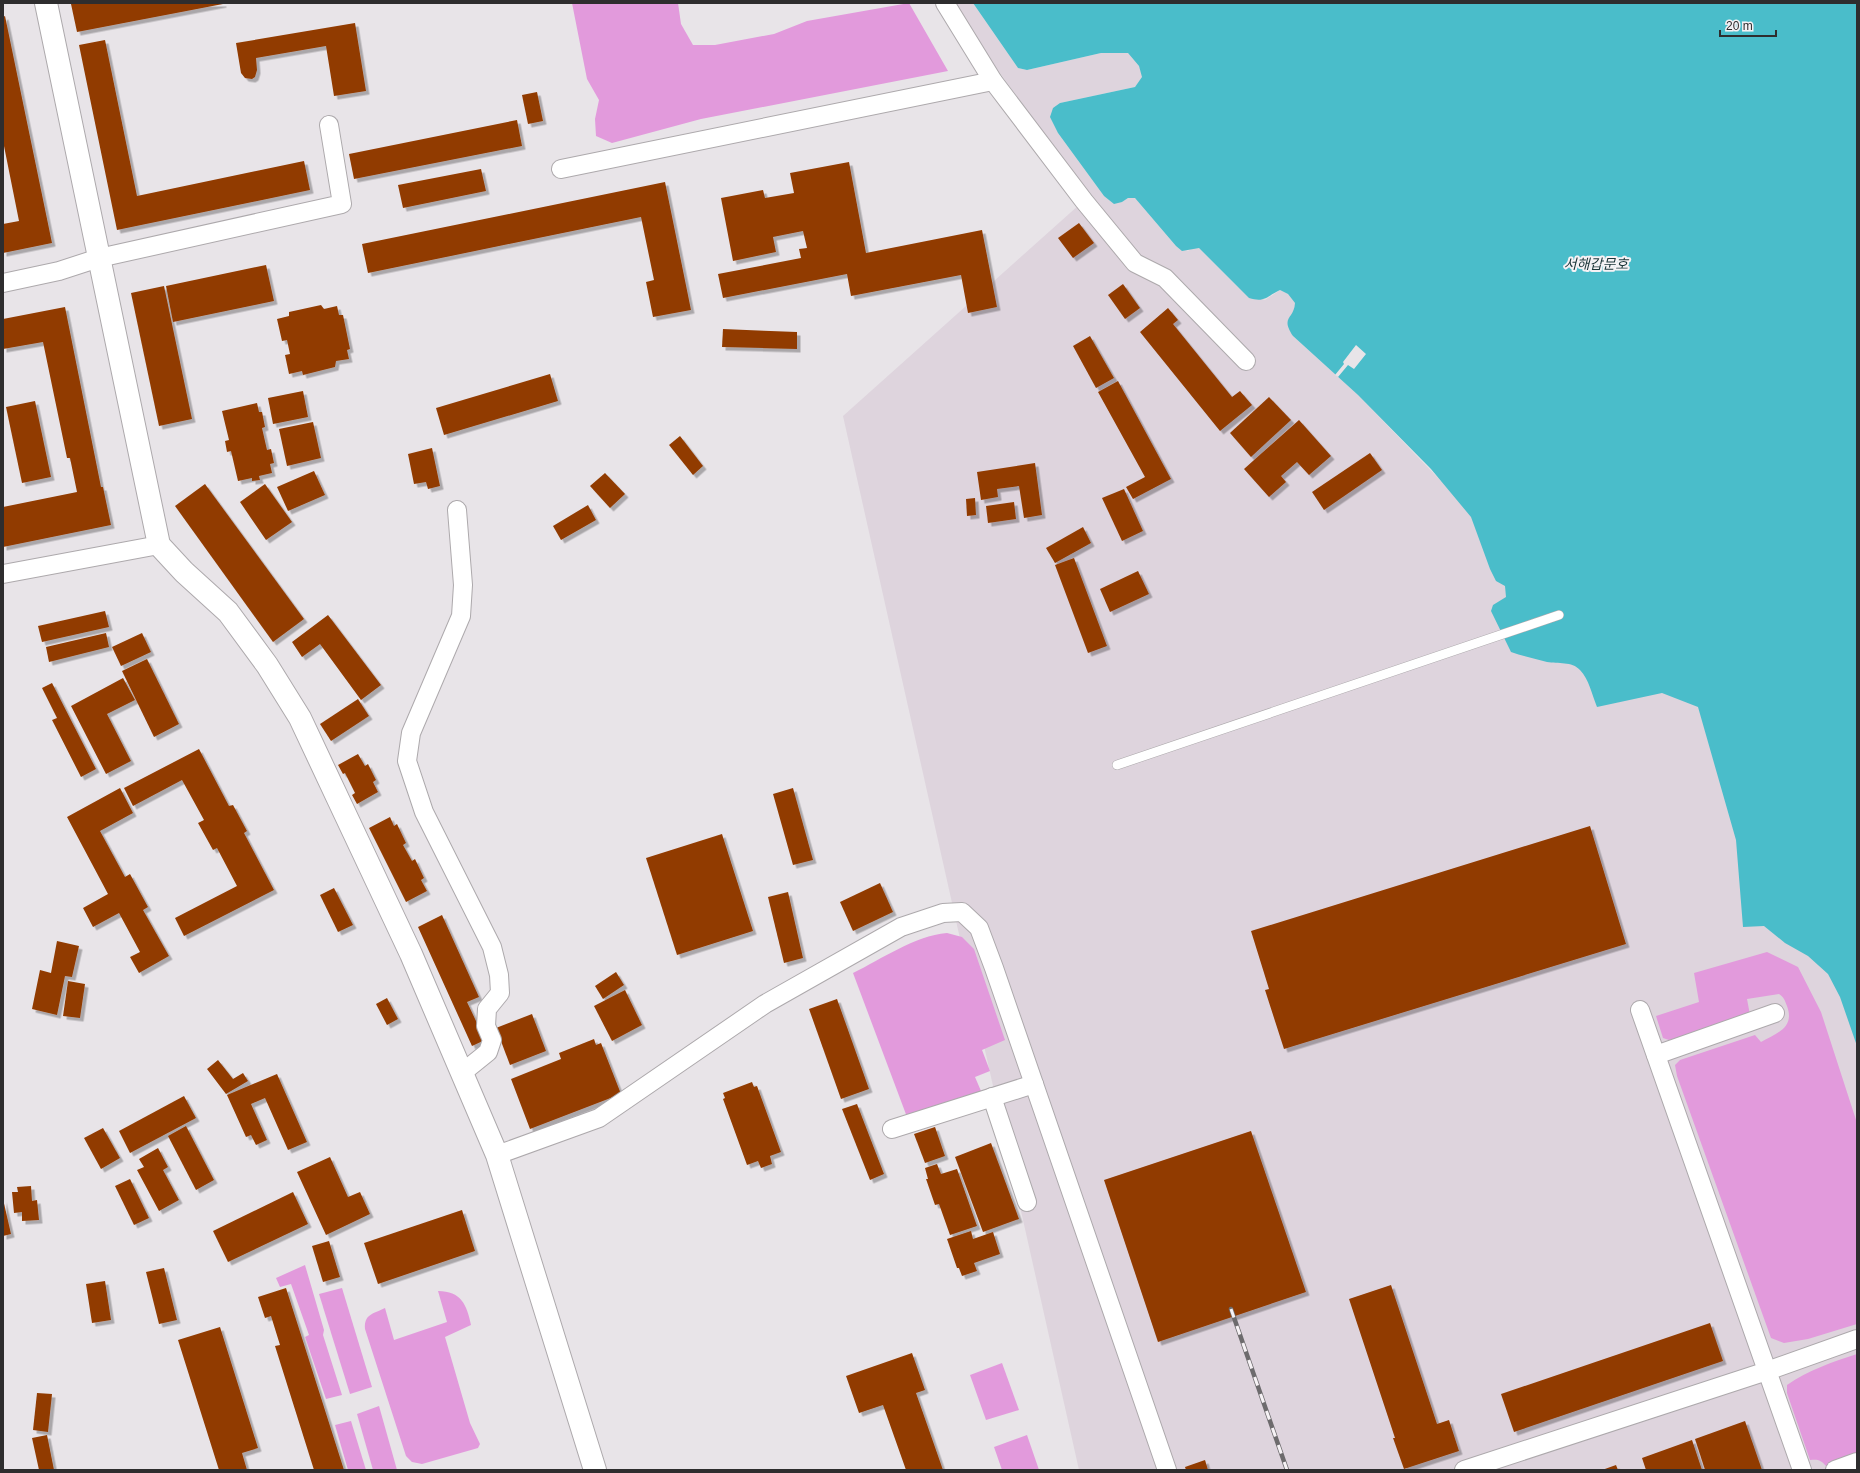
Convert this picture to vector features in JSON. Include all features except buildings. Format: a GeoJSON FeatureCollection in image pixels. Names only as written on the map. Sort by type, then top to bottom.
{"type":"FeatureCollection","features":[{"type":"Feature","properties":{"kind":"street"},"geometry":{"type":"LineString","coordinates":[[46,3],[159,545],[184,572],[228,612],[267,665],[300,718],[411,954],[497,1155],[595,1470]]}},
{"type":"Feature","properties":{"kind":"street"},"geometry":{"type":"LineString","coordinates":[[945,3],[993,81],[1084,201],[1135,263],[1165,278],[1246,361]]}},
{"type":"Feature","properties":{"kind":"street"},"geometry":{"type":"LineString","coordinates":[[561,169],[993,81]]}},
{"type":"Feature","properties":{"kind":"street"},"geometry":{"type":"LineString","coordinates":[[3,283],[59,271],[99,258],[342,204],[329,125]]}},
{"type":"Feature","properties":{"kind":"street"},"geometry":{"type":"LineString","coordinates":[[456,510],[463,585],[461,616],[411,733],[407,762],[424,812],[492,947],[500,975],[500,992],[487,1009],[486,1026],[492,1040],[488,1052],[462,1073]]}},
{"type":"Feature","properties":{"kind":"street"},"geometry":{"type":"LineString","coordinates":[[3,574],[159,545]]}},
{"type":"Feature","properties":{"kind":"street"},"geometry":{"type":"LineString","coordinates":[[497,1155],[599,1118],[765,1004],[901,927],[943,913],[962,912],[979,928],[1167,1470]]}},
{"type":"Feature","properties":{"kind":"street"},"geometry":{"type":"LineString","coordinates":[[1640,1010],[1802,1470]]}},
{"type":"Feature","properties":{"kind":"street"},"geometry":{"type":"LineString","coordinates":[[1656,1055],[1775,1013]]}},
{"type":"Feature","properties":{"kind":"street"},"geometry":{"type":"LineString","coordinates":[[892,1129],[1034,1084]]}},
{"type":"Feature","properties":{"kind":"street"},"geometry":{"type":"LineString","coordinates":[[992,1097],[1027,1202]]}},
{"type":"Feature","properties":{"kind":"street"},"geometry":{"type":"LineString","coordinates":[[1464,1470],[1767,1371],[1857,1339]]}},
{"type":"Feature","properties":{"kind":"street"},"geometry":{"type":"LineString","coordinates":[[1836,1470],[1857,1462]]}},
{"type":"Feature","properties":{"kind":"lane"},"geometry":{"type":"LineString","coordinates":[[1117,765],[1559,615]]}},
{"type":"Feature","properties":{"kind":"shaded area"},"geometry":{"type":"Polygon","coordinates":[[[572,3],[678,3],[681,24],[693,45],[715,45],[774,34],[807,21],[909,3],[948,71],[701,119],[612,143],[596,136],[595,119],[599,100],[587,79],[572,3]]]}},
{"type":"Feature","properties":{"kind":"shaded area"},"geometry":{"type":"Polygon","coordinates":[[[949,3],[973,3],[1018,68],[1027,70],[1101,53],[1128,53],[1139,66],[1143,77],[1135,87],[1060,103],[1058,133],[1104,196],[1122,202],[1128,198],[1135,198],[1176,246],[1188,251],[1192,248],[1199,248],[1238,287],[1265,300],[1280,290],[1288,294],[1295,303],[1293,336],[1358,395],[1441,481],[1857,353],[1857,1470],[1079,1470],[843,416],[1089,196],[949,3]]]}},
{"type":"Feature","properties":{"kind":"shaded area"},"geometry":{"type":"Polygon","coordinates":[[[947,933],[962,937],[974,949],[1005,1040],[982,1050],[990,1071],[975,1077],[981,1091],[907,1117],[853,973],[910,943],[935,935],[947,933]]]}},
{"type":"Feature","properties":{"kind":"shaded area"},"geometry":{"type":"Polygon","coordinates":[[[1767,952],[1798,967],[1821,1012],[1857,1123],[1857,1324],[1808,1339],[1784,1343],[1771,1338],[1677,1076],[1675,1065],[1680,1060],[1755,1035],[1761,1042],[1773,1036],[1787,1025],[1789,1020],[1786,1002],[1779,994],[1747,999],[1750,1015],[1669,1040],[1663,1038],[1656,1016],[1699,1002],[1694,973],[1767,952]]]}},
{"type":"Feature","properties":{"kind":"shaded area"},"geometry":{"type":"Polygon","coordinates":[[[305,1265],[324,1330],[323,1335],[342,1395],[326,1399],[305,1337],[309,1335],[291,1284],[280,1287],[276,1278],[305,1265]]]}},
{"type":"Feature","properties":{"kind":"shaded area"},"geometry":{"type":"Polygon","coordinates":[[[342,1288],[372,1387],[350,1394],[319,1294],[342,1288]]]}},
{"type":"Feature","properties":{"kind":"shaded area"},"geometry":{"type":"Polygon","coordinates":[[[438,1291],[452,1294],[462,1300],[471,1325],[445,1337],[470,1423],[480,1444],[478,1448],[422,1464],[412,1462],[406,1456],[365,1329],[365,1324],[370,1315],[385,1308],[394,1340],[447,1322],[438,1291]]]}},
{"type":"Feature","properties":{"kind":"shaded area"},"geometry":{"type":"Polygon","coordinates":[[[1857,1354],[1857,1456],[1826,1466],[1819,1460],[1810,1460],[1787,1393],[1787,1385],[1830,1363],[1857,1354]]]}},
{"type":"Feature","properties":{"kind":"shaded area"},"geometry":{"type":"Polygon","coordinates":[[[1002,1363],[1019,1410],[986,1420],[970,1375],[1002,1363]]]}},
{"type":"Feature","properties":{"kind":"shaded area"},"geometry":{"type":"Polygon","coordinates":[[[379,1406],[397,1470],[373,1470],[357,1414],[379,1406]]]}},
{"type":"Feature","properties":{"kind":"shaded area"},"geometry":{"type":"Polygon","coordinates":[[[351,1421],[366,1470],[348,1470],[335,1425],[351,1421]]]}},
{"type":"Feature","properties":{"kind":"shaded area"},"geometry":{"type":"Polygon","coordinates":[[[1027,1435],[1039,1470],[1002,1470],[994,1447],[1027,1435]]]}},
{"type":"Feature","properties":{"kind":"water","name":"서해갑문호"},"geometry":{"type":"Polygon","coordinates":[[[973,3],[1857,3],[1857,1046],[1840,997],[1828,974],[1808,956],[1785,943],[1764,926],[1743,927],[1736,840],[1698,707],[1662,693],[1597,707],[1586,678],[1577,667],[1569,664],[1547,662],[1511,652],[1491,611],[1493,605],[1506,597],[1505,586],[1496,581],[1490,569],[1471,517],[1431,469],[1358,395],[1293,336],[1289,330],[1288,321],[1295,303],[1288,294],[1280,290],[1266,298],[1259,300],[1249,298],[1199,248],[1182,251],[1176,246],[1135,198],[1128,198],[1122,202],[1114,204],[1104,196],[1058,133],[1050,117],[1053,108],[1060,103],[1135,87],[1142,77],[1139,66],[1128,53],[1101,53],[1027,70],[1018,68],[973,3]]]}},
{"type":"Feature","properties":{"kind":"pier"},"geometry":{"type":"Polygon","coordinates":[[[1356,345],[1366,354],[1354,369],[1348,365],[1338,377],[1335,375],[1356,345]]]}},
{"type":"Feature","properties":{"kind":"railway"},"geometry":{"type":"LineString","coordinates":[[1231,1309],[1287,1470]]}}]}
